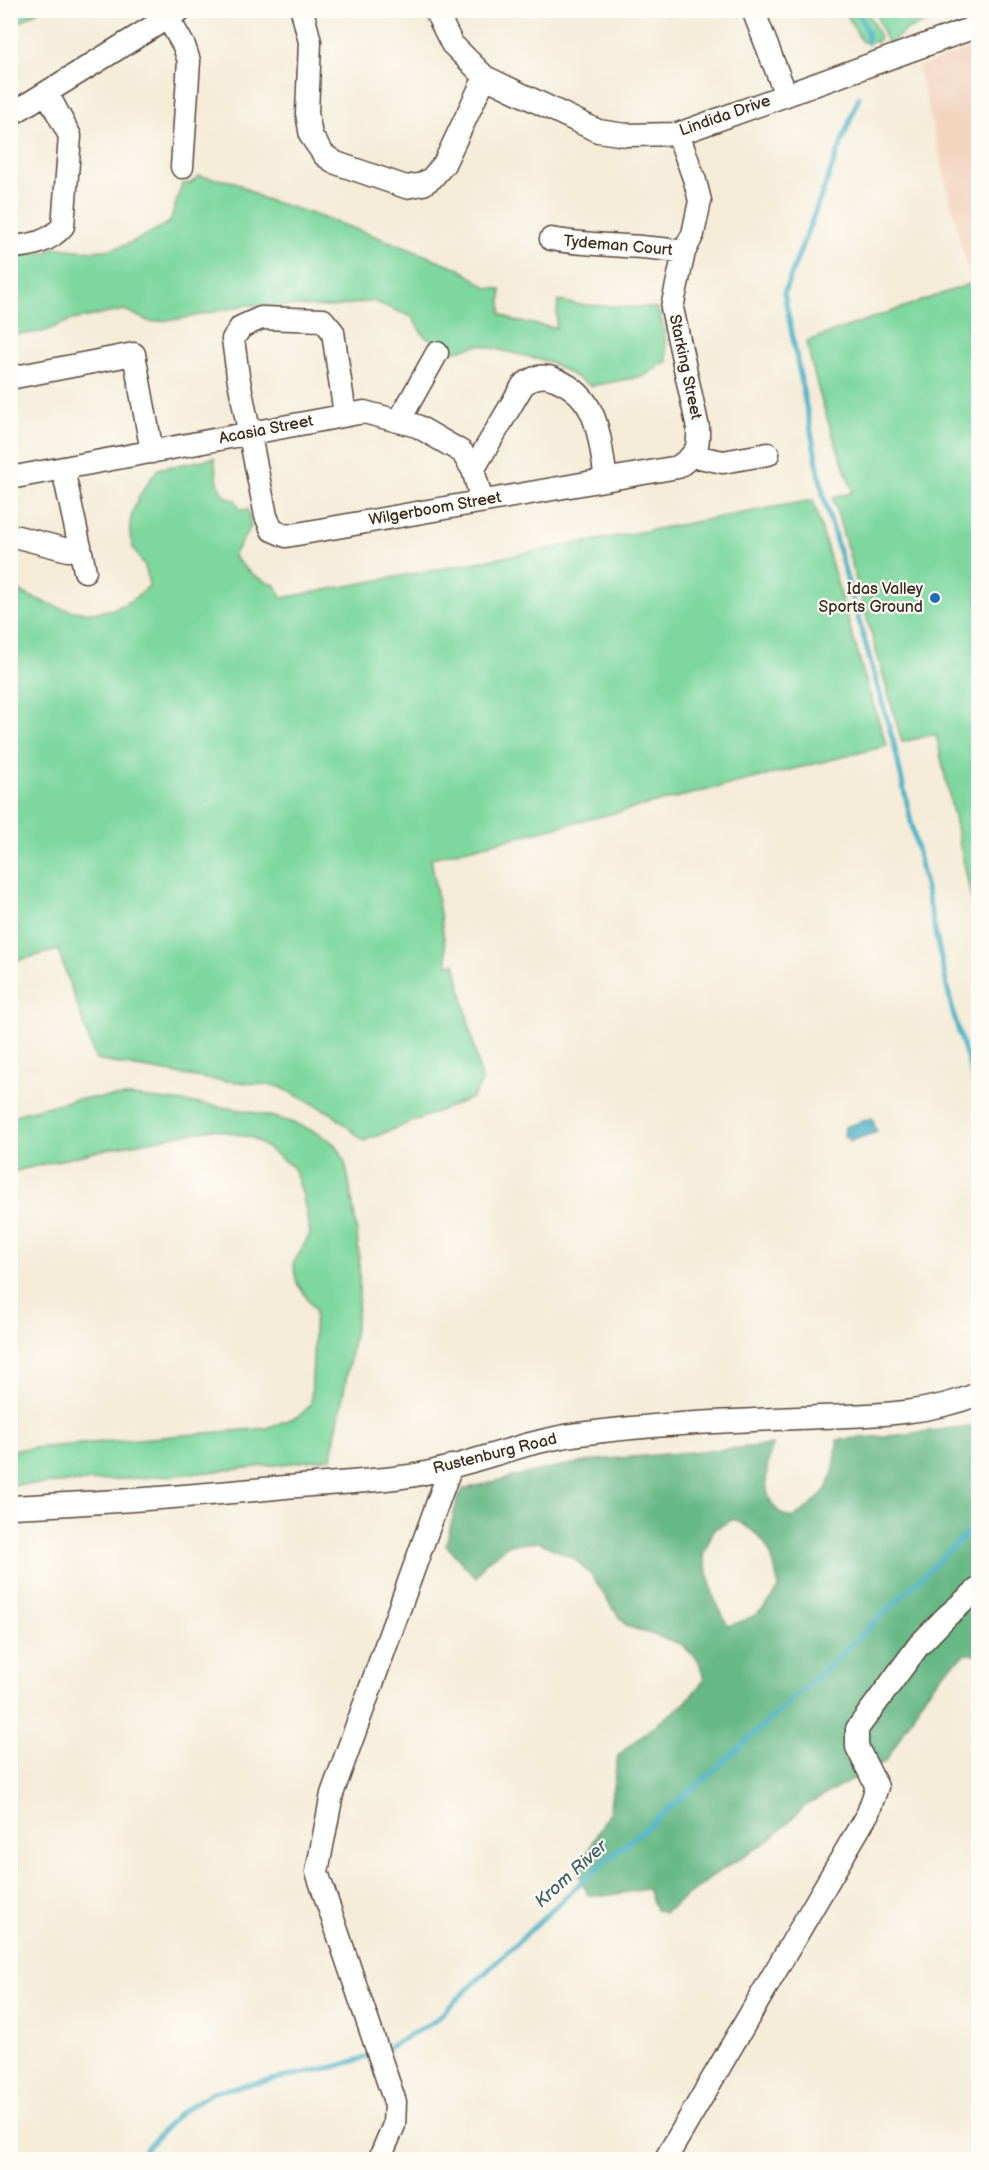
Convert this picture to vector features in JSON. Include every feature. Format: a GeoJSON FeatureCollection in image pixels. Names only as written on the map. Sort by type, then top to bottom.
{"type":"FeatureCollection","features":[{"type":"Feature","properties":{"kind":"street"},"geometry":{"type":"LineString","coordinates":[[302,10],[310,42],[307,113],[311,136],[324,155],[336,164],[406,187],[423,184],[432,178],[444,164],[484,77]]}},
{"type":"Feature","properties":{"kind":"street","name":"Lindida Drive"},"geometry":{"type":"LineString","coordinates":[[435,10],[452,44],[484,77],[598,131],[626,135],[678,134],[978,26]]}},
{"type":"Feature","properties":{"kind":"street"},"geometry":{"type":"LineString","coordinates":[[753,10],[786,95]]}},
{"type":"Feature","properties":{"kind":"street"},"geometry":{"type":"LineString","coordinates":[[10,115],[174,14],[189,61],[182,167]]}},
{"type":"Feature","properties":{"kind":"street"},"geometry":{"type":"LineString","coordinates":[[10,247],[40,243],[54,236],[63,226],[70,136],[47,93]]}},
{"type":"Feature","properties":{"kind":"street","name":"Starking Street"},"geometry":{"type":"LineString","coordinates":[[678,134],[700,201],[693,234],[684,252],[672,308],[698,428],[699,444],[694,456]]}},
{"type":"Feature","properties":{"kind":"street","name":"Tydeman Court"},"geometry":{"type":"LineString","coordinates":[[551,239],[576,244],[660,248],[684,252]]}},
{"type":"Feature","properties":{"kind":"street","name":"Wilgerboom Street"},"geometry":{"type":"LineString","coordinates":[[345,415],[333,332],[324,320],[261,318],[241,327],[234,339],[238,376],[266,516],[272,530],[286,536],[678,467],[694,456]]}},
{"type":"Feature","properties":{"kind":"street"},"geometry":{"type":"LineString","coordinates":[[399,421],[436,353]]}},
{"type":"Feature","properties":{"kind":"street"},"geometry":{"type":"LineString","coordinates":[[10,378],[134,354],[152,452]]}},
{"type":"Feature","properties":{"kind":"street"},"geometry":{"type":"LineString","coordinates":[[473,470],[523,385],[534,377],[546,376],[566,384],[585,399],[593,412],[606,479]]}},
{"type":"Feature","properties":{"kind":"street","name":"Acasia Street"},"geometry":{"type":"LineString","coordinates":[[10,478],[364,412],[417,426],[462,452],[473,470],[482,501]]}},
{"type":"Feature","properties":{"kind":"street"},"geometry":{"type":"LineString","coordinates":[[694,456],[723,462],[768,454]]}},
{"type":"Feature","properties":{"kind":"street"},"geometry":{"type":"LineString","coordinates":[[63,469],[85,571]]}},
{"type":"Feature","properties":{"kind":"street"},"geometry":{"type":"LineString","coordinates":[[10,535],[68,550],[80,546]]}},
{"type":"Feature","properties":{"kind":"street","name":"Rustenburg Road"},"geometry":{"type":"LineString","coordinates":[[10,1507],[404,1477],[577,1434],[681,1424],[883,1414],[919,1410],[978,1394]]}},
{"type":"Feature","properties":{"kind":"street"},"geometry":{"type":"LineString","coordinates":[[379,2160],[394,2125],[394,2102],[317,1872],[332,1794],[451,1466]]}},
{"type":"Feature","properties":{"kind":"street"},"geometry":{"type":"LineString","coordinates":[[665,2160],[868,1813],[877,1786],[856,1747],[857,1729],[919,1645],[978,1589]]}},
{"type":"Feature","properties":{"kind":"shaded area"},"geometry":{"type":"Polygon","coordinates":[[[978,46],[978,281],[971,284],[918,67],[978,46]]]}},
{"type":"Feature","properties":{"kind":"green space"},"geometry":{"type":"Polygon","coordinates":[[[11,10],[38,10],[38,11],[11,28],[11,10]]]}},
{"type":"Feature","properties":{"kind":"green space"},"geometry":{"type":"Polygon","coordinates":[[[845,11],[867,11],[880,37],[877,42],[862,42],[845,11]]]}},
{"type":"Feature","properties":{"kind":"green space"},"geometry":{"type":"Polygon","coordinates":[[[875,11],[958,11],[906,30],[888,45],[875,11]]]}},
{"type":"Feature","properties":{"kind":"green space"},"geometry":{"type":"Polygon","coordinates":[[[199,176],[235,182],[261,198],[375,236],[458,268],[488,288],[501,289],[501,314],[515,321],[556,328],[558,301],[582,305],[657,308],[664,328],[667,361],[644,376],[591,386],[550,362],[480,345],[451,352],[423,335],[412,317],[373,301],[333,307],[246,305],[180,319],[150,322],[125,310],[71,320],[43,332],[11,335],[10,254],[45,253],[55,247],[90,251],[103,250],[127,244],[170,222],[182,184],[191,183],[199,176]]]}},
{"type":"Feature","properties":{"kind":"green space","name":"Idas Valley Sports Ground"},"geometry":{"type":"Polygon","coordinates":[[[978,281],[978,929],[936,734],[902,742],[833,498],[853,492],[821,399],[807,341],[978,281]]]}},
{"type":"Feature","properties":{"kind":"green space"},"geometry":{"type":"Polygon","coordinates":[[[214,458],[221,490],[229,498],[235,500],[240,509],[248,510],[251,526],[233,555],[251,573],[275,585],[282,598],[813,500],[887,746],[431,858],[448,964],[455,963],[482,1082],[472,1098],[364,1141],[331,1113],[278,1086],[208,1079],[96,1060],[58,950],[11,962],[11,587],[64,609],[82,612],[99,612],[116,608],[132,600],[149,586],[146,569],[130,537],[135,506],[145,487],[158,469],[214,458]]]}},
{"type":"Feature","properties":{"kind":"green space"},"geometry":{"type":"Polygon","coordinates":[[[131,1096],[260,1114],[309,1129],[329,1140],[339,1149],[348,1175],[357,1232],[359,1291],[353,1344],[331,1458],[171,1475],[11,1485],[11,1450],[267,1428],[299,1416],[311,1405],[315,1310],[297,1283],[293,1264],[310,1234],[303,1196],[294,1168],[253,1138],[213,1129],[111,1148],[11,1172],[11,1116],[76,1099],[131,1096]]]}},
{"type":"Feature","properties":{"kind":"green space"},"geometry":{"type":"Polygon","coordinates":[[[978,1425],[978,1654],[966,1654],[944,1672],[925,1695],[886,1761],[805,1806],[770,1840],[723,1869],[664,1913],[656,1910],[648,1889],[610,1895],[588,1895],[578,1870],[609,1812],[618,1756],[685,1703],[704,1680],[699,1661],[681,1644],[627,1626],[592,1576],[575,1559],[539,1542],[508,1545],[484,1564],[476,1578],[446,1545],[458,1497],[464,1489],[545,1469],[597,1460],[773,1445],[766,1477],[769,1497],[781,1513],[792,1518],[822,1495],[834,1467],[837,1440],[978,1425]],[[734,1519],[714,1529],[703,1555],[714,1598],[728,1626],[758,1613],[779,1588],[767,1546],[734,1519]]]}},
{"type":"Feature","properties":{"kind":"water"},"geometry":{"type":"Polygon","coordinates":[[[872,1118],[877,1132],[850,1141],[844,1136],[845,1127],[872,1118]]]}},
{"type":"Feature","properties":{"kind":"waterway"},"geometry":{"type":"LineString","coordinates":[[858,10],[867,32],[868,43]]}},
{"type":"Feature","properties":{"kind":"waterway"},"geometry":{"type":"LineString","coordinates":[[859,97],[784,293],[824,498],[894,744],[953,1013],[978,1094]]}},
{"type":"Feature","properties":{"kind":"waterway","name":"Krom River"},"geometry":{"type":"LineString","coordinates":[[382,2051],[433,2022],[589,1875],[708,1776],[833,1662],[978,1523]]}},
{"type":"Feature","properties":{"kind":"waterway","name":"Krom River"},"geometry":{"type":"LineString","coordinates":[[136,2160],[177,2115],[212,2092],[334,2067],[374,2055]]}},
{"type":"Feature","properties":{"kind":"place","name":"Idas Valley Sports Ground"},"geometry":{"type":"Point","coordinates":[935,598]}}]}
